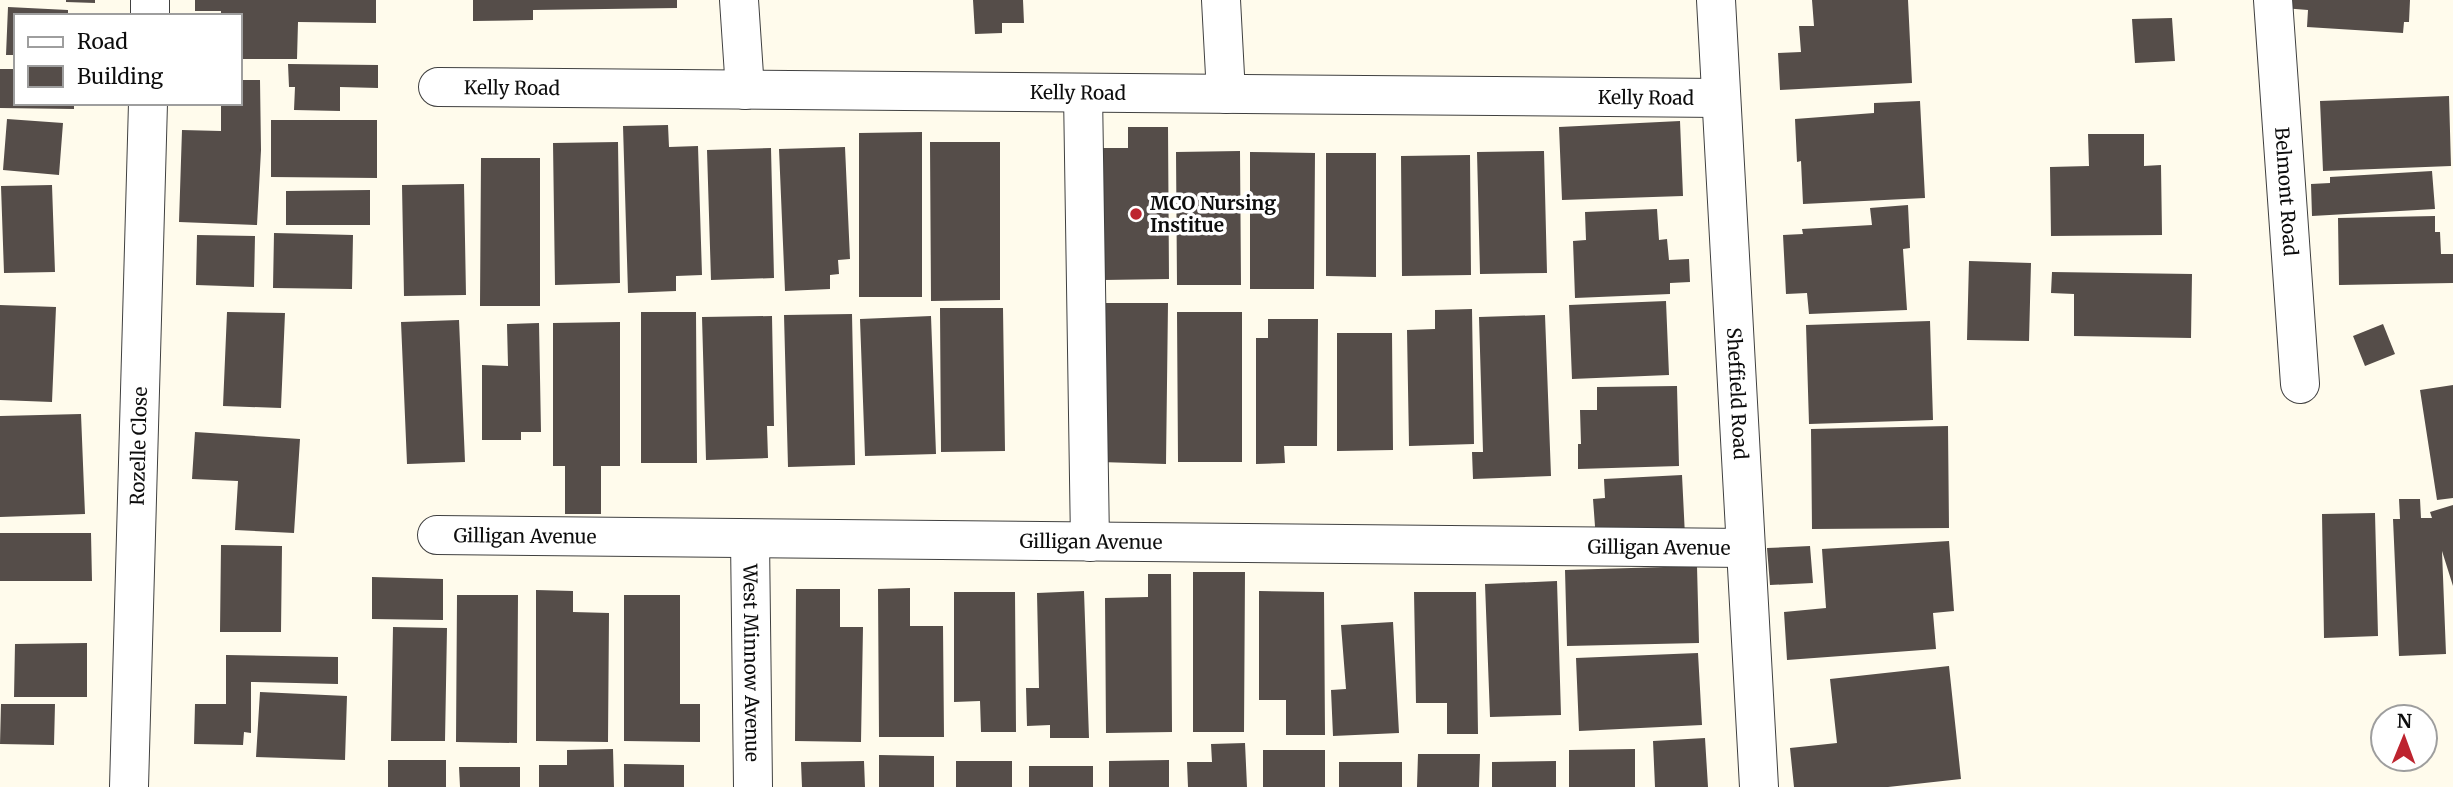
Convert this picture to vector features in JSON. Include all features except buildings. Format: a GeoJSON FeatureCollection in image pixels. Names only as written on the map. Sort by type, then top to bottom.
{"type":"FeatureCollection","features":[{"type":"Feature","properties":{"kind":"street"},"geometry":{"type":"LineString","coordinates":[[739,0],[745,90]]}},
{"type":"Feature","properties":{"kind":"street"},"geometry":{"type":"LineString","coordinates":[[1221,0],[1226,94]]}},
{"type":"Feature","properties":{"kind":"street","name":"Sheffield Road"},"geometry":{"type":"LineString","coordinates":[[1716,0],[1759,787]]}},
{"type":"Feature","properties":{"kind":"street","name":"Belmont Road"},"geometry":{"type":"LineString","coordinates":[[2273,0],[2300,384]]}},
{"type":"Feature","properties":{"kind":"street","name":"Kelly Road"},"geometry":{"type":"LineString","coordinates":[[438,87],[1720,98]]}},
{"type":"Feature","properties":{"kind":"street"},"geometry":{"type":"LineString","coordinates":[[1083,93],[1090,542]]}},
{"type":"Feature","properties":{"kind":"street","name":"Rozelle Close"},"geometry":{"type":"LineString","coordinates":[[130,787],[148,105]]}},
{"type":"Feature","properties":{"kind":"street","name":"Gilligan Avenue"},"geometry":{"type":"LineString","coordinates":[[437,536],[1745,548]]}},
{"type":"Feature","properties":{"kind":"street","name":"West Minnow Avenue"},"geometry":{"type":"LineString","coordinates":[[750,538],[753,787]]}},
{"type":"Feature","properties":{"kind":"place","name":"MCO Nursing Institue"},"geometry":{"type":"Point","coordinates":[1136,214]}}]}
